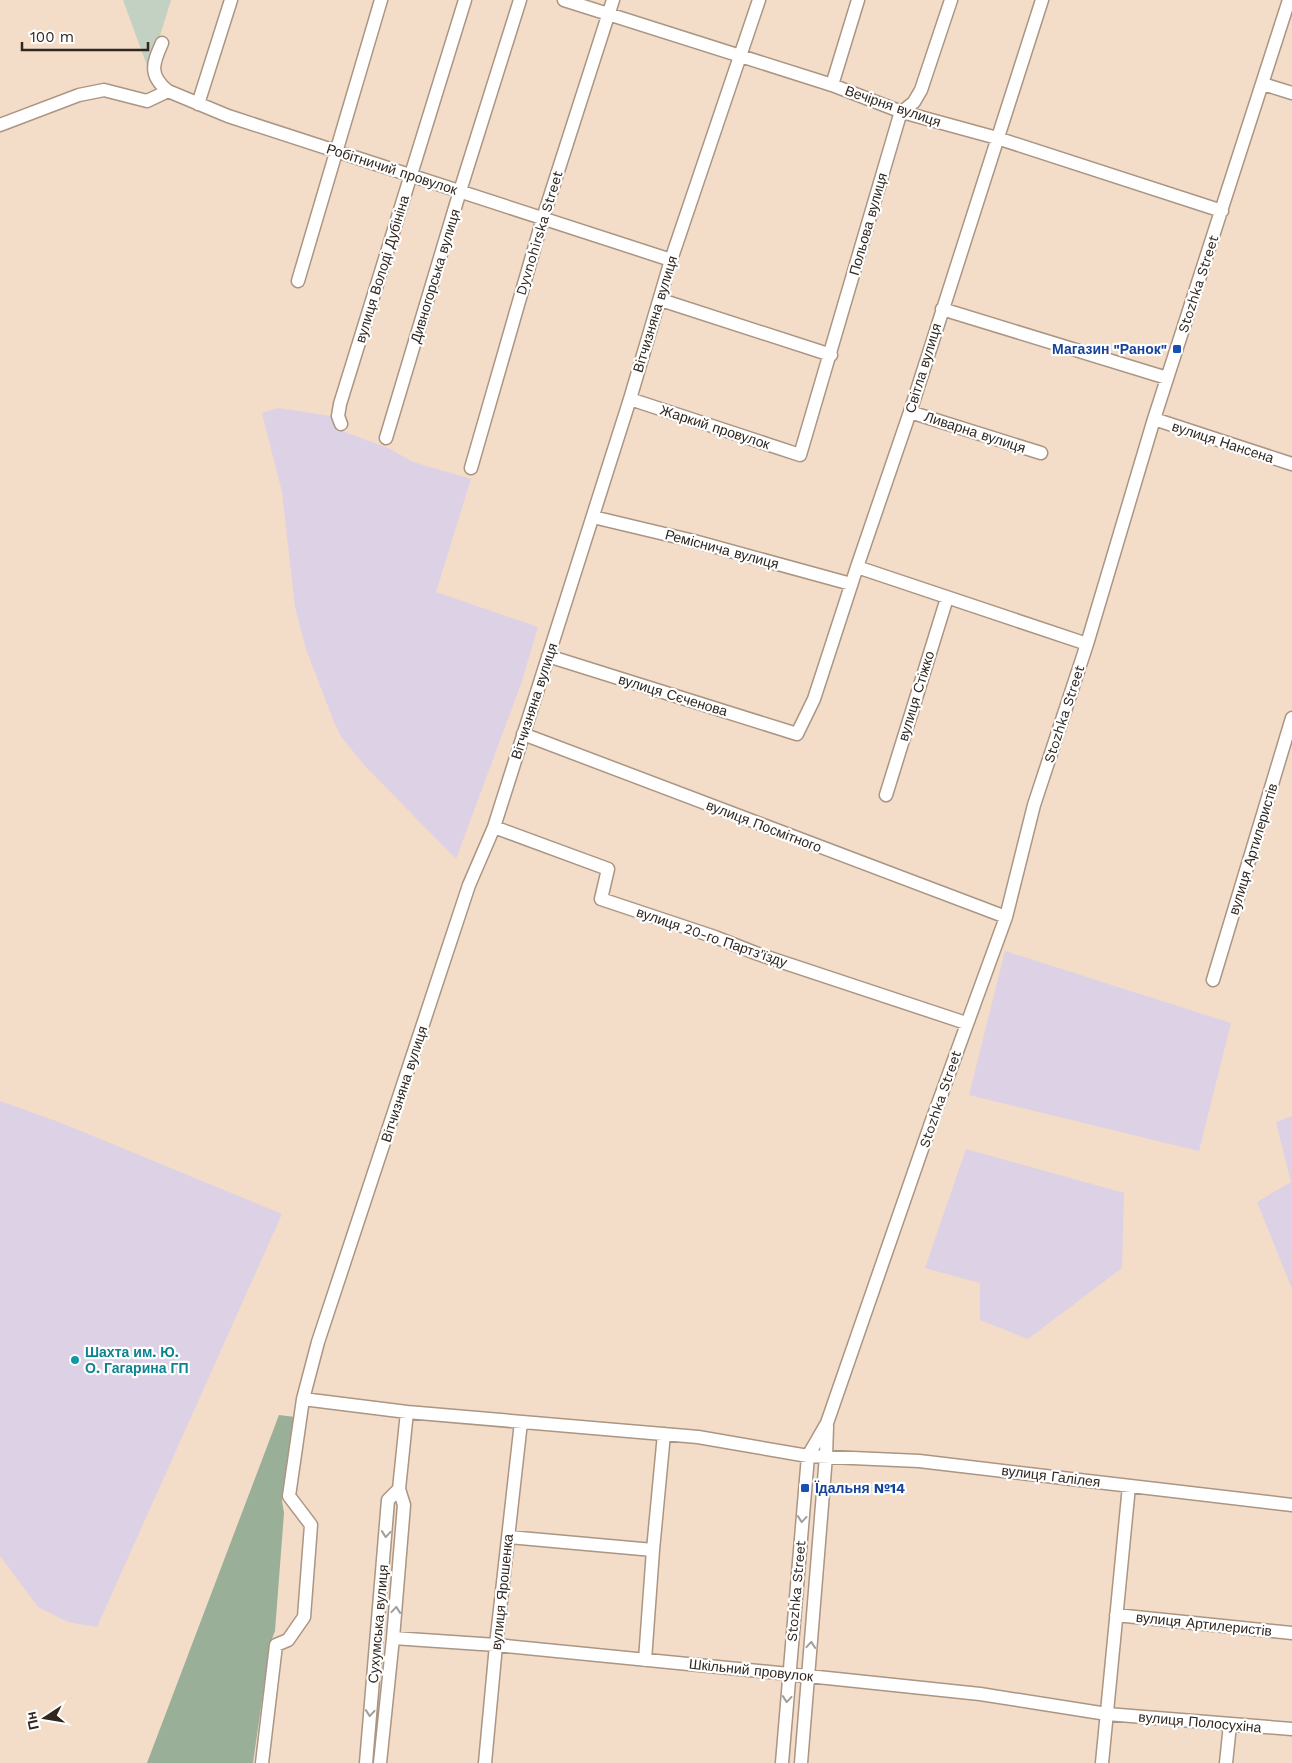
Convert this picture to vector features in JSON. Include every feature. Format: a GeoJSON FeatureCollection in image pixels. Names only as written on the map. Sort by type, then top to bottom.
{"type":"FeatureCollection","features":[{"type":"Feature","properties":{"kind":"street"},"geometry":{"type":"LineString","coordinates":[[198,104],[231,0]]}},
{"type":"Feature","properties":{"kind":"street"},"geometry":{"type":"LineString","coordinates":[[298,281],[381,0]]}},
{"type":"Feature","properties":{"kind":"street","name":"вулиця Володі Дубініна"},"geometry":{"type":"LineString","coordinates":[[341,424],[338,416],[340,404],[465,0]]}},
{"type":"Feature","properties":{"kind":"street","name":"Дивногорська вулиця"},"geometry":{"type":"LineString","coordinates":[[386,438],[520,0]]}},
{"type":"Feature","properties":{"kind":"street","name":"Вечірня вулиця"},"geometry":{"type":"LineString","coordinates":[[564,0],[832,85],[902,112],[997,138],[1222,211]]}},
{"type":"Feature","properties":{"kind":"street","name":"Dyvnohirska Street"},"geometry":{"type":"LineString","coordinates":[[471,468],[543,218],[613,0]]}},
{"type":"Feature","properties":{"kind":"street","name":"Вітчизняна вулиця"},"geometry":{"type":"LineString","coordinates":[[262,1763],[276,1645],[288,1640],[304,1617],[311,1525],[289,1496],[303,1399],[318,1342],[469,884],[494,827],[593,517],[671,260],[759,0]]}},
{"type":"Feature","properties":{"kind":"street"},"geometry":{"type":"LineString","coordinates":[[832,85],[858,0]]}},
{"type":"Feature","properties":{"kind":"street","name":"Польова вулиця"},"geometry":{"type":"LineString","coordinates":[[800,455],[831,355],[899,118],[902,112],[914,102],[920,90],[951,0]]}},
{"type":"Feature","properties":{"kind":"street","name":"Світла вулиця"},"geometry":{"type":"LineString","coordinates":[[797,734],[814,699],[910,412],[1042,0]]}},
{"type":"Feature","properties":{"kind":"street","name":"Stozhka Street"},"geometry":{"type":"LineString","coordinates":[[782,1763],[808,1456],[827,1423],[966,1023],[1006,918],[1034,805],[1087,644],[1154,419],[1289,0]]}},
{"type":"Feature","properties":{"kind":"street"},"geometry":{"type":"LineString","coordinates":[[0,125],[80,95],[104,90],[147,102],[168,91],[161,86],[154,71],[154,62],[162,42]]}},
{"type":"Feature","properties":{"kind":"street"},"geometry":{"type":"LineString","coordinates":[[1263,84],[1292,93]]}},
{"type":"Feature","properties":{"kind":"street","name":"Робітничий провулок"},"geometry":{"type":"LineString","coordinates":[[168,91],[228,116],[671,260]]}},
{"type":"Feature","properties":{"kind":"street"},"geometry":{"type":"LineString","coordinates":[[660,300],[831,355]]}},
{"type":"Feature","properties":{"kind":"street"},"geometry":{"type":"LineString","coordinates":[[942,309],[1167,378]]}},
{"type":"Feature","properties":{"kind":"street","name":"Жаркий провулок"},"geometry":{"type":"LineString","coordinates":[[630,398],[800,455]]}},
{"type":"Feature","properties":{"kind":"street","name":"Ливарна вулиця"},"geometry":{"type":"LineString","coordinates":[[910,412],[1041,453]]}},
{"type":"Feature","properties":{"kind":"street","name":"вулиця Нансена"},"geometry":{"type":"LineString","coordinates":[[1154,419],[1292,464]]}},
{"type":"Feature","properties":{"kind":"street","name":"Реміснича вулиця"},"geometry":{"type":"LineString","coordinates":[[593,517],[694,541],[851,584]]}},
{"type":"Feature","properties":{"kind":"street"},"geometry":{"type":"LineString","coordinates":[[857,567],[1087,644]]}},
{"type":"Feature","properties":{"kind":"street","name":"вулиця Стіжко"},"geometry":{"type":"LineString","coordinates":[[886,794],[947,598]]}},
{"type":"Feature","properties":{"kind":"street","name":"вулиця Сєченова"},"geometry":{"type":"LineString","coordinates":[[548,656],[797,734]]}},
{"type":"Feature","properties":{"kind":"street","name":"вулиця Артилеристів"},"geometry":{"type":"LineString","coordinates":[[1213,980],[1292,718]]}},
{"type":"Feature","properties":{"kind":"street","name":"вулиця Посмітного"},"geometry":{"type":"LineString","coordinates":[[523,734],[1006,918]]}},
{"type":"Feature","properties":{"kind":"street","name":"вулиця 20-го Партз'їзду"},"geometry":{"type":"LineString","coordinates":[[494,827],[608,870],[601,899],[715,937],[758,954],[966,1023]]}},
{"type":"Feature","properties":{"kind":"street","name":"вулиця Галілея"},"geometry":{"type":"LineString","coordinates":[[303,1399],[407,1412],[698,1437],[808,1456],[919,1461],[1292,1505]]}},
{"type":"Feature","properties":{"kind":"street","name":"Сухумська вулиця"},"geometry":{"type":"LineString","coordinates":[[380,1763],[404,1505],[399,1489],[407,1412]]}},
{"type":"Feature","properties":{"kind":"street","name":"вулиця Ярошенка"},"geometry":{"type":"LineString","coordinates":[[485,1763],[496,1645],[522,1422]]}},
{"type":"Feature","properties":{"kind":"street","name":"Stozhka Street"},"geometry":{"type":"LineString","coordinates":[[801,1763],[826,1456],[827,1423]]}},
{"type":"Feature","properties":{"kind":"street"},"geometry":{"type":"LineString","coordinates":[[644,1660],[664,1434]]}},
{"type":"Feature","properties":{"kind":"street","name":"вулиця Артилеристів"},"geometry":{"type":"LineString","coordinates":[[1102,1763],[1129,1486]]}},
{"type":"Feature","properties":{"kind":"street","name":"Сухумська вулиця"},"geometry":{"type":"LineString","coordinates":[[366,1763],[388,1500],[399,1489]]}},
{"type":"Feature","properties":{"kind":"street"},"geometry":{"type":"LineString","coordinates":[[508,1537],[653,1550]]}},
{"type":"Feature","properties":{"kind":"street","name":"вулиця Артилеристів"},"geometry":{"type":"LineString","coordinates":[[1116,1614],[1292,1633]]}},
{"type":"Feature","properties":{"kind":"street","name":"Шкільний провулок"},"geometry":{"type":"LineString","coordinates":[[393,1638],[496,1645],[980,1694],[1107,1714]]}},
{"type":"Feature","properties":{"kind":"street","name":"вулиця Полосухіна"},"geometry":{"type":"LineString","coordinates":[[1107,1714],[1292,1729]]}},
{"type":"Feature","properties":{"kind":"street"},"geometry":{"type":"LineString","coordinates":[[1226,1763],[1230,1725]]}},
{"type":"Feature","properties":{"kind":"shaded area"},"geometry":{"type":"Polygon","coordinates":[[[278,408],[331,416],[339,430],[388,448],[413,462],[471,479],[436,592],[538,627],[521,684],[456,859],[366,767],[342,738],[334,722],[306,649],[295,607],[282,492],[262,413],[278,408]]]}},
{"type":"Feature","properties":{"kind":"shaded area"},"geometry":{"type":"Polygon","coordinates":[[[1005,951],[1231,1023],[1199,1151],[969,1095],[1005,951]]]}},
{"type":"Feature","properties":{"kind":"shaded area"},"geometry":{"type":"Polygon","coordinates":[[[0,1101],[59,1122],[282,1214],[97,1627],[68,1622],[38,1607],[0,1556],[0,1101]]]}},
{"type":"Feature","properties":{"kind":"shaded area"},"geometry":{"type":"Polygon","coordinates":[[[1292,1116],[1292,1289],[1257,1202],[1291,1182],[1276,1122],[1292,1116]]]}},
{"type":"Feature","properties":{"kind":"shaded area"},"geometry":{"type":"Polygon","coordinates":[[[966,1149],[1124,1193],[1122,1268],[1028,1339],[980,1320],[980,1283],[925,1268],[966,1149]]]}},
{"type":"Feature","properties":{"kind":"green space"},"geometry":{"type":"Polygon","coordinates":[[[123,0],[171,0],[149,71],[123,0]]]}},
{"type":"Feature","properties":{"kind":"green space"},"geometry":{"type":"Polygon","coordinates":[[[279,1415],[295,1417],[282,1501],[284,1513],[275,1631],[270,1644],[253,1763],[147,1763],[279,1415]]]}},
{"type":"Feature","properties":{"kind":"place","name":"Магазин \"Ранок\""},"geometry":{"type":"Point","coordinates":[1177,349]}},
{"type":"Feature","properties":{"kind":"place","name":"Шахта им. Ю. О. Гагарина ГП"},"geometry":{"type":"Point","coordinates":[75,1360]}},
{"type":"Feature","properties":{"kind":"place","name":"Їдальня №14"},"geometry":{"type":"Point","coordinates":[805,1488]}}]}
